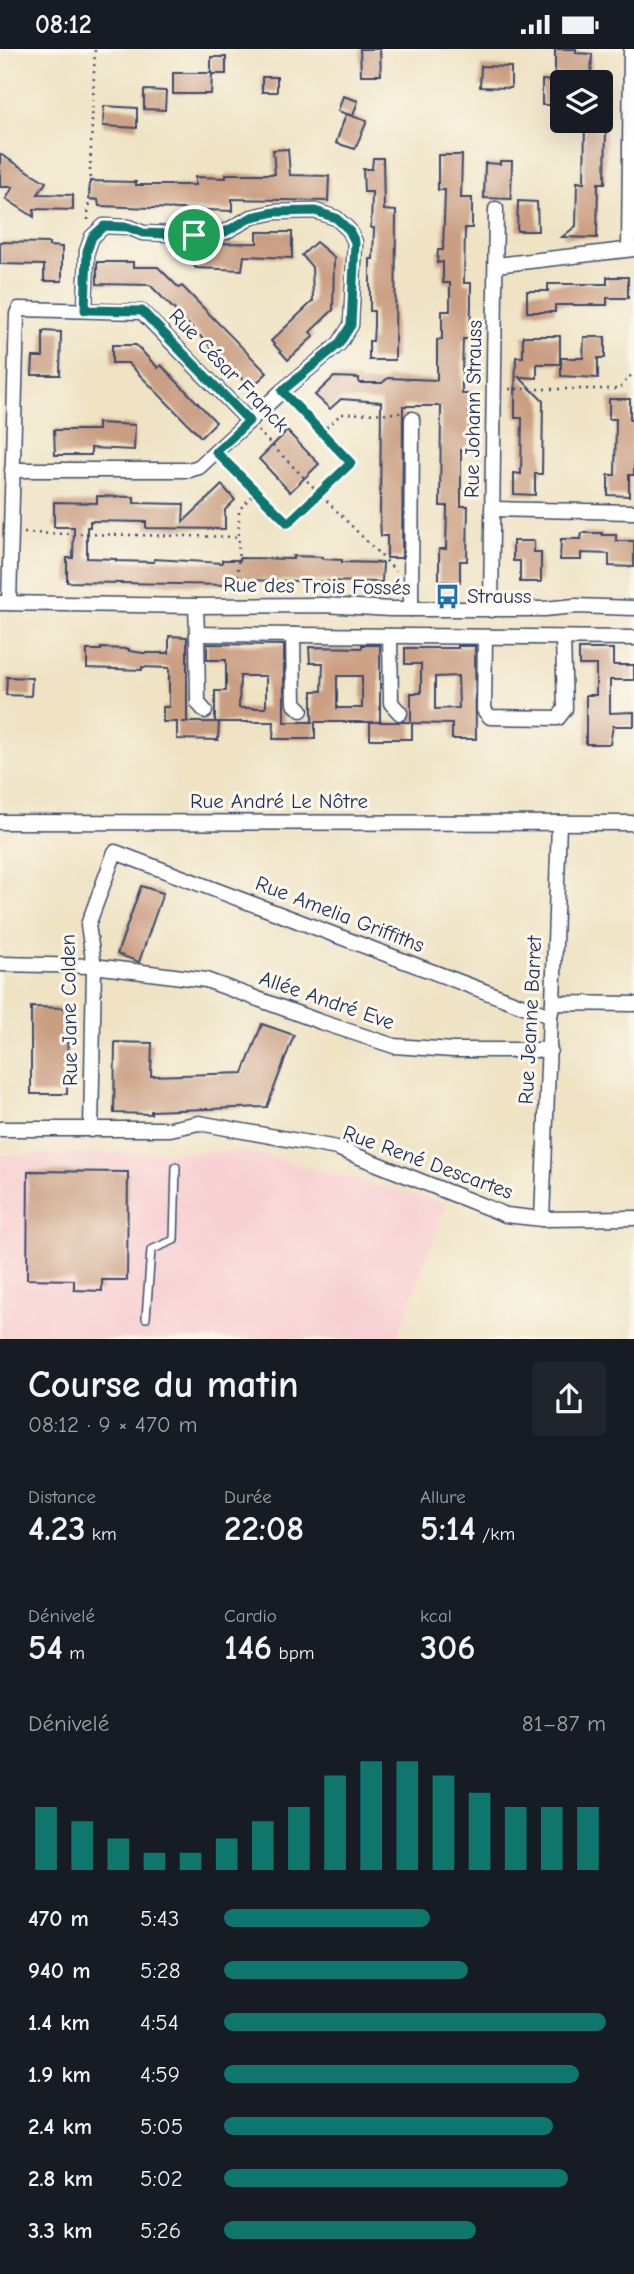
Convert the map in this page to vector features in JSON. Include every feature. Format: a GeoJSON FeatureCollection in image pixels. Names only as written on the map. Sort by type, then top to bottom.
{"type":"FeatureCollection","features":[{"type":"Feature","properties":{"kind":"street"},"geometry":{"type":"LineString","coordinates":[[496,265],[632,249],[631,49]]}},
{"type":"Feature","properties":{"kind":"street","name":"Rue Johann Strauss"},"geometry":{"type":"LineString","coordinates":[[491,610],[496,209]]}},
{"type":"Feature","properties":{"kind":"street"},"geometry":{"type":"LineString","coordinates":[[12,470],[189,470],[199,467],[282,391],[339,344],[351,325],[355,242],[349,230],[336,218],[315,211],[275,212],[252,217],[225,232],[194,235],[143,233],[128,227],[104,226],[92,237],[87,251],[85,310]]}},
{"type":"Feature","properties":{"kind":"street","name":"Rue César Franck"},"geometry":{"type":"LineString","coordinates":[[5,603],[16,314],[19,309],[142,311],[249,421]]}},
{"type":"Feature","properties":{"kind":"street"},"geometry":{"type":"LineString","coordinates":[[411,609],[412,419]]}},
{"type":"Feature","properties":{"kind":"street"},"geometry":{"type":"LineString","coordinates":[[492,509],[634,512]]}},
{"type":"Feature","properties":{"kind":"street","name":"Rue des Trois Fossés"},"geometry":{"type":"LineString","coordinates":[[5,603],[324,605],[491,610],[634,608]]}},
{"type":"Feature","properties":{"kind":"street"},"geometry":{"type":"LineString","coordinates":[[196,606],[198,703],[205,711]]}},
{"type":"Feature","properties":{"kind":"street"},"geometry":{"type":"LineString","coordinates":[[197,634],[634,638]]}},
{"type":"Feature","properties":{"kind":"street"},"geometry":{"type":"LineString","coordinates":[[293,635],[294,702],[301,710]]}},
{"type":"Feature","properties":{"kind":"street"},"geometry":{"type":"LineString","coordinates":[[390,636],[391,703],[400,713]]}},
{"type":"Feature","properties":{"kind":"street"},"geometry":{"type":"LineString","coordinates":[[485,638],[484,710],[490,717],[558,718],[565,709],[563,638]]}},
{"type":"Feature","properties":{"kind":"street","name":"Rue André Le Nôtre"},"geometry":{"type":"LineString","coordinates":[[0,822],[634,823]]}},
{"type":"Feature","properties":{"kind":"street","name":"Rue Jeanne Barret"},"geometry":{"type":"LineString","coordinates":[[542,1219],[559,823]]}},
{"type":"Feature","properties":{"kind":"street","name":"Rue Amelia Griffiths"},"geometry":{"type":"LineString","coordinates":[[115,852],[552,1009],[634,1004]]}},
{"type":"Feature","properties":{"kind":"street","name":"Rue Jane Colden"},"geometry":{"type":"LineString","coordinates":[[92,1130],[93,966],[88,925],[115,852]]}},
{"type":"Feature","properties":{"kind":"street"},"geometry":{"type":"LineString","coordinates":[[0,964],[93,966]]}},
{"type":"Feature","properties":{"kind":"street","name":"Allée André Eve"},"geometry":{"type":"LineString","coordinates":[[93,966],[206,980],[394,1046],[453,1050],[550,1050]]}},
{"type":"Feature","properties":{"kind":"street","name":"Rue René Descartes"},"geometry":{"type":"LineString","coordinates":[[0,1129],[170,1129],[199,1123],[337,1148],[506,1215],[542,1219],[634,1218]]}},
{"type":"Feature","properties":{"kind":"lane"},"geometry":{"type":"LineString","coordinates":[[146,1318],[150,1250],[174,1240],[176,1167]]}},
{"type":"Feature","properties":{"kind":"path"},"geometry":{"type":"LineString","coordinates":[[92,237],[88,229],[87,199],[95,49]]}},
{"type":"Feature","properties":{"kind":"path"},"geometry":{"type":"LineString","coordinates":[[502,389],[619,389],[634,372]]}},
{"type":"Feature","properties":{"kind":"path"},"geometry":{"type":"LineString","coordinates":[[216,452],[288,523],[351,463],[282,391]]}},
{"type":"Feature","properties":{"kind":"path"},"geometry":{"type":"LineString","coordinates":[[321,432],[341,414],[405,413],[412,419]]}},
{"type":"Feature","properties":{"kind":"path","name":"Rue César Franck"},"geometry":{"type":"LineString","coordinates":[[249,421],[402,576]]}},
{"type":"Feature","properties":{"kind":"path"},"geometry":{"type":"LineString","coordinates":[[238,591],[239,510],[255,492]]}},
{"type":"Feature","properties":{"kind":"path"},"geometry":{"type":"LineString","coordinates":[[20,533],[238,537]]}},
{"type":"Feature","properties":{"kind":"shaded area"},"geometry":{"type":"Polygon","coordinates":[[[245,1151],[447,1204],[397,1339],[0,1339],[0,1155],[245,1151]]]}},
{"type":"Feature","properties":{"kind":"building"},"geometry":{"type":"Polygon","coordinates":[[[360,49],[380,49],[381,75],[361,75],[360,49]]]}},
{"type":"Feature","properties":{"kind":"building"},"geometry":{"type":"Polygon","coordinates":[[[555,49],[576,49],[576,53],[592,54],[591,70],[555,70],[555,49]]]}},
{"type":"Feature","properties":{"kind":"building"},"geometry":{"type":"Polygon","coordinates":[[[211,57],[226,57],[226,74],[212,74],[211,94],[173,94],[173,73],[211,73],[211,57]]]}},
{"type":"Feature","properties":{"kind":"building"},"geometry":{"type":"Polygon","coordinates":[[[481,66],[511,67],[511,88],[480,87],[481,66]]]}},
{"type":"Feature","properties":{"kind":"building"},"geometry":{"type":"Polygon","coordinates":[[[262,77],[277,77],[277,92],[262,92],[262,77]]]}},
{"type":"Feature","properties":{"kind":"building"},"geometry":{"type":"Polygon","coordinates":[[[542,80],[550,81],[550,105],[542,105],[542,80]]]}},
{"type":"Feature","properties":{"kind":"building"},"geometry":{"type":"Polygon","coordinates":[[[144,90],[166,91],[165,110],[144,109],[144,90]]]}},
{"type":"Feature","properties":{"kind":"building"},"geometry":{"type":"Polygon","coordinates":[[[343,96],[358,101],[353,116],[338,111],[343,96]]]}},
{"type":"Feature","properties":{"kind":"building"},"geometry":{"type":"Polygon","coordinates":[[[104,106],[137,108],[137,128],[103,126],[104,106]]]}},
{"type":"Feature","properties":{"kind":"building"},"geometry":{"type":"Polygon","coordinates":[[[346,114],[367,121],[355,149],[336,143],[346,114]]]}},
{"type":"Feature","properties":{"kind":"building"},"geometry":{"type":"Polygon","coordinates":[[[585,133],[606,133],[605,183],[598,183],[597,238],[562,237],[576,226],[577,182],[584,183],[585,133]]]}},
{"type":"Feature","properties":{"kind":"building"},"geometry":{"type":"Polygon","coordinates":[[[288,149],[290,175],[329,176],[328,201],[232,199],[232,211],[99,206],[98,200],[89,199],[90,181],[136,182],[136,185],[195,185],[195,177],[226,178],[226,174],[275,174],[273,150],[288,149]]]}},
{"type":"Feature","properties":{"kind":"building"},"geometry":{"type":"Polygon","coordinates":[[[0,154],[46,182],[38,194],[73,195],[73,210],[34,209],[34,217],[6,199],[13,187],[0,187],[0,154]]]}},
{"type":"Feature","properties":{"kind":"building"},"geometry":{"type":"Polygon","coordinates":[[[438,155],[462,155],[461,198],[472,198],[472,228],[465,228],[464,283],[471,283],[470,339],[463,339],[462,374],[462,394],[469,394],[469,450],[461,450],[461,506],[468,506],[467,561],[460,561],[460,582],[439,581],[439,549],[446,549],[447,506],[440,506],[441,406],[403,406],[402,558],[387,558],[387,536],[381,536],[380,518],[381,402],[341,399],[330,409],[315,395],[334,377],[359,378],[359,383],[382,383],[388,378],[437,380],[437,340],[442,339],[442,311],[450,311],[450,283],[443,283],[443,262],[437,263],[438,250],[443,250],[445,190],[438,190],[438,155]]]}},
{"type":"Feature","properties":{"kind":"building"},"geometry":{"type":"Polygon","coordinates":[[[373,158],[383,158],[384,210],[396,211],[395,360],[369,360],[369,341],[373,341],[374,326],[374,311],[370,311],[370,259],[373,259],[374,228],[371,228],[372,192],[364,192],[363,169],[372,169],[373,158]]]}},
{"type":"Feature","properties":{"kind":"building"},"geometry":{"type":"Polygon","coordinates":[[[500,161],[512,161],[511,199],[484,198],[485,163],[500,164],[500,161]]]}},
{"type":"Feature","properties":{"kind":"building"},"geometry":{"type":"Polygon","coordinates":[[[518,201],[537,202],[538,231],[517,231],[518,201]]]}},
{"type":"Feature","properties":{"kind":"building"},"geometry":{"type":"Polygon","coordinates":[[[257,232],[292,232],[292,258],[244,256],[242,270],[196,268],[176,244],[257,243],[257,232]]]}},
{"type":"Feature","properties":{"kind":"building"},"geometry":{"type":"Polygon","coordinates":[[[0,242],[49,243],[49,246],[62,247],[62,281],[44,281],[44,265],[0,264],[0,242]]]}},
{"type":"Feature","properties":{"kind":"building"},"geometry":{"type":"Polygon","coordinates":[[[316,242],[334,257],[333,310],[310,332],[314,336],[288,360],[271,341],[313,301],[312,267],[302,255],[316,242]]]}},
{"type":"Feature","properties":{"kind":"building"},"geometry":{"type":"Polygon","coordinates":[[[97,262],[133,262],[133,267],[158,267],[179,288],[182,286],[267,373],[251,388],[150,285],[97,284],[97,262]]]}},
{"type":"Feature","properties":{"kind":"building"},"geometry":{"type":"Polygon","coordinates":[[[607,277],[628,277],[628,298],[607,298],[607,305],[555,305],[555,312],[527,312],[527,291],[548,291],[548,284],[607,284],[607,277]]]}},
{"type":"Feature","properties":{"kind":"building"},"geometry":{"type":"Polygon","coordinates":[[[43,331],[61,332],[60,375],[32,375],[33,357],[43,357],[43,331]]]}},
{"type":"Feature","properties":{"kind":"building"},"geometry":{"type":"Polygon","coordinates":[[[523,336],[560,336],[560,364],[537,364],[537,378],[519,377],[543,401],[542,474],[535,474],[535,495],[514,494],[514,473],[521,474],[522,418],[515,418],[515,397],[516,357],[523,357],[523,336]]]}},
{"type":"Feature","properties":{"kind":"building"},"geometry":{"type":"Polygon","coordinates":[[[584,337],[605,337],[605,358],[598,358],[598,378],[561,376],[561,358],[583,358],[584,337]]]}},
{"type":"Feature","properties":{"kind":"building"},"geometry":{"type":"Polygon","coordinates":[[[112,345],[136,345],[158,368],[161,365],[216,422],[201,437],[128,363],[112,363],[112,345]]]}},
{"type":"Feature","properties":{"kind":"building"},"geometry":{"type":"Polygon","coordinates":[[[609,399],[630,399],[630,420],[634,420],[634,475],[629,475],[629,496],[608,495],[608,475],[615,475],[616,419],[609,419],[609,399]]]}},
{"type":"Feature","properties":{"kind":"building"},"geometry":{"type":"Polygon","coordinates":[[[98,423],[135,425],[134,450],[91,448],[91,455],[55,455],[54,430],[98,430],[98,423]]]}},
{"type":"Feature","properties":{"kind":"building"},"geometry":{"type":"Polygon","coordinates":[[[287,431],[319,464],[290,492],[259,459],[287,431]]]}},
{"type":"Feature","properties":{"kind":"building"},"geometry":{"type":"Polygon","coordinates":[[[222,485],[235,500],[225,510],[225,529],[146,528],[146,522],[90,521],[90,527],[87,527],[87,558],[222,563],[222,560],[240,558],[323,557],[342,562],[383,563],[382,582],[236,580],[230,581],[230,585],[67,582],[67,558],[73,558],[74,527],[54,527],[54,502],[97,503],[97,496],[134,497],[134,503],[184,504],[183,522],[222,485]]]}},
{"type":"Feature","properties":{"kind":"building"},"geometry":{"type":"Polygon","coordinates":[[[582,533],[616,535],[616,541],[634,541],[634,567],[609,566],[609,554],[581,553],[581,560],[560,560],[561,539],[581,539],[582,533]]]}},
{"type":"Feature","properties":{"kind":"building"},"geometry":{"type":"Polygon","coordinates":[[[513,541],[534,541],[534,552],[541,552],[541,582],[520,582],[520,561],[513,561],[513,541]]]}},
{"type":"Feature","properties":{"kind":"building"},"geometry":{"type":"Polygon","coordinates":[[[169,636],[187,637],[187,722],[219,722],[218,740],[177,739],[177,722],[163,722],[163,707],[169,707],[169,668],[87,668],[87,650],[129,649],[143,653],[169,653],[169,636]]]}},
{"type":"Feature","properties":{"kind":"building"},"geometry":{"type":"Polygon","coordinates":[[[207,644],[284,645],[284,722],[312,722],[312,691],[322,691],[323,663],[310,663],[309,647],[362,648],[362,645],[380,645],[380,722],[315,722],[315,739],[273,739],[274,722],[215,722],[215,691],[226,691],[226,660],[207,660],[207,644]],[[240,676],[239,708],[266,708],[266,676],[240,676]],[[337,676],[337,708],[362,708],[362,676],[337,676]]]}},
{"type":"Feature","properties":{"kind":"building"},"geometry":{"type":"Polygon","coordinates":[[[475,646],[476,739],[452,739],[452,724],[412,723],[412,739],[370,739],[370,722],[411,722],[411,693],[421,693],[421,664],[405,664],[405,648],[475,646]],[[458,676],[435,677],[435,709],[459,708],[458,676]]]}},
{"type":"Feature","properties":{"kind":"building"},"geometry":{"type":"Polygon","coordinates":[[[579,649],[613,649],[613,665],[634,665],[634,680],[610,680],[610,713],[634,712],[634,726],[613,726],[610,744],[586,744],[586,695],[596,695],[596,665],[579,665],[579,649]]]}},
{"type":"Feature","properties":{"kind":"building"},"geometry":{"type":"Polygon","coordinates":[[[7,677],[32,678],[31,696],[6,695],[7,677]]]}},
{"type":"Feature","properties":{"kind":"building"},"geometry":{"type":"Polygon","coordinates":[[[141,886],[163,893],[139,962],[117,954],[141,886]]]}},
{"type":"Feature","properties":{"kind":"building"},"geometry":{"type":"Polygon","coordinates":[[[31,1007],[68,1008],[67,1094],[31,1094],[31,1007]]]}},
{"type":"Feature","properties":{"kind":"building"},"geometry":{"type":"Polygon","coordinates":[[[262,1024],[294,1035],[267,1107],[151,1111],[151,1114],[114,1113],[115,1042],[152,1043],[151,1076],[243,1073],[262,1024]]]}},
{"type":"Feature","properties":{"kind":"building"},"geometry":{"type":"Polygon","coordinates":[[[28,1171],[128,1172],[127,1280],[102,1280],[102,1291],[74,1290],[74,1280],[27,1279],[28,1171]]]}},
{"type":"Feature","properties":{"kind":"place","name":"Strauss"},"geometry":{"type":"Point","coordinates":[447,596]}},
{"type":"Feature","properties":{"kind":"route"},"geometry":{"type":"LineString","coordinates":[[315,211],[336,218],[349,230],[355,242],[351,325],[339,344],[282,391],[351,463],[288,523],[216,452],[249,421],[142,311],[85,310],[87,251],[92,237],[104,226],[128,227],[143,233],[194,235],[225,232],[252,217],[275,212],[315,211]]}}]}
